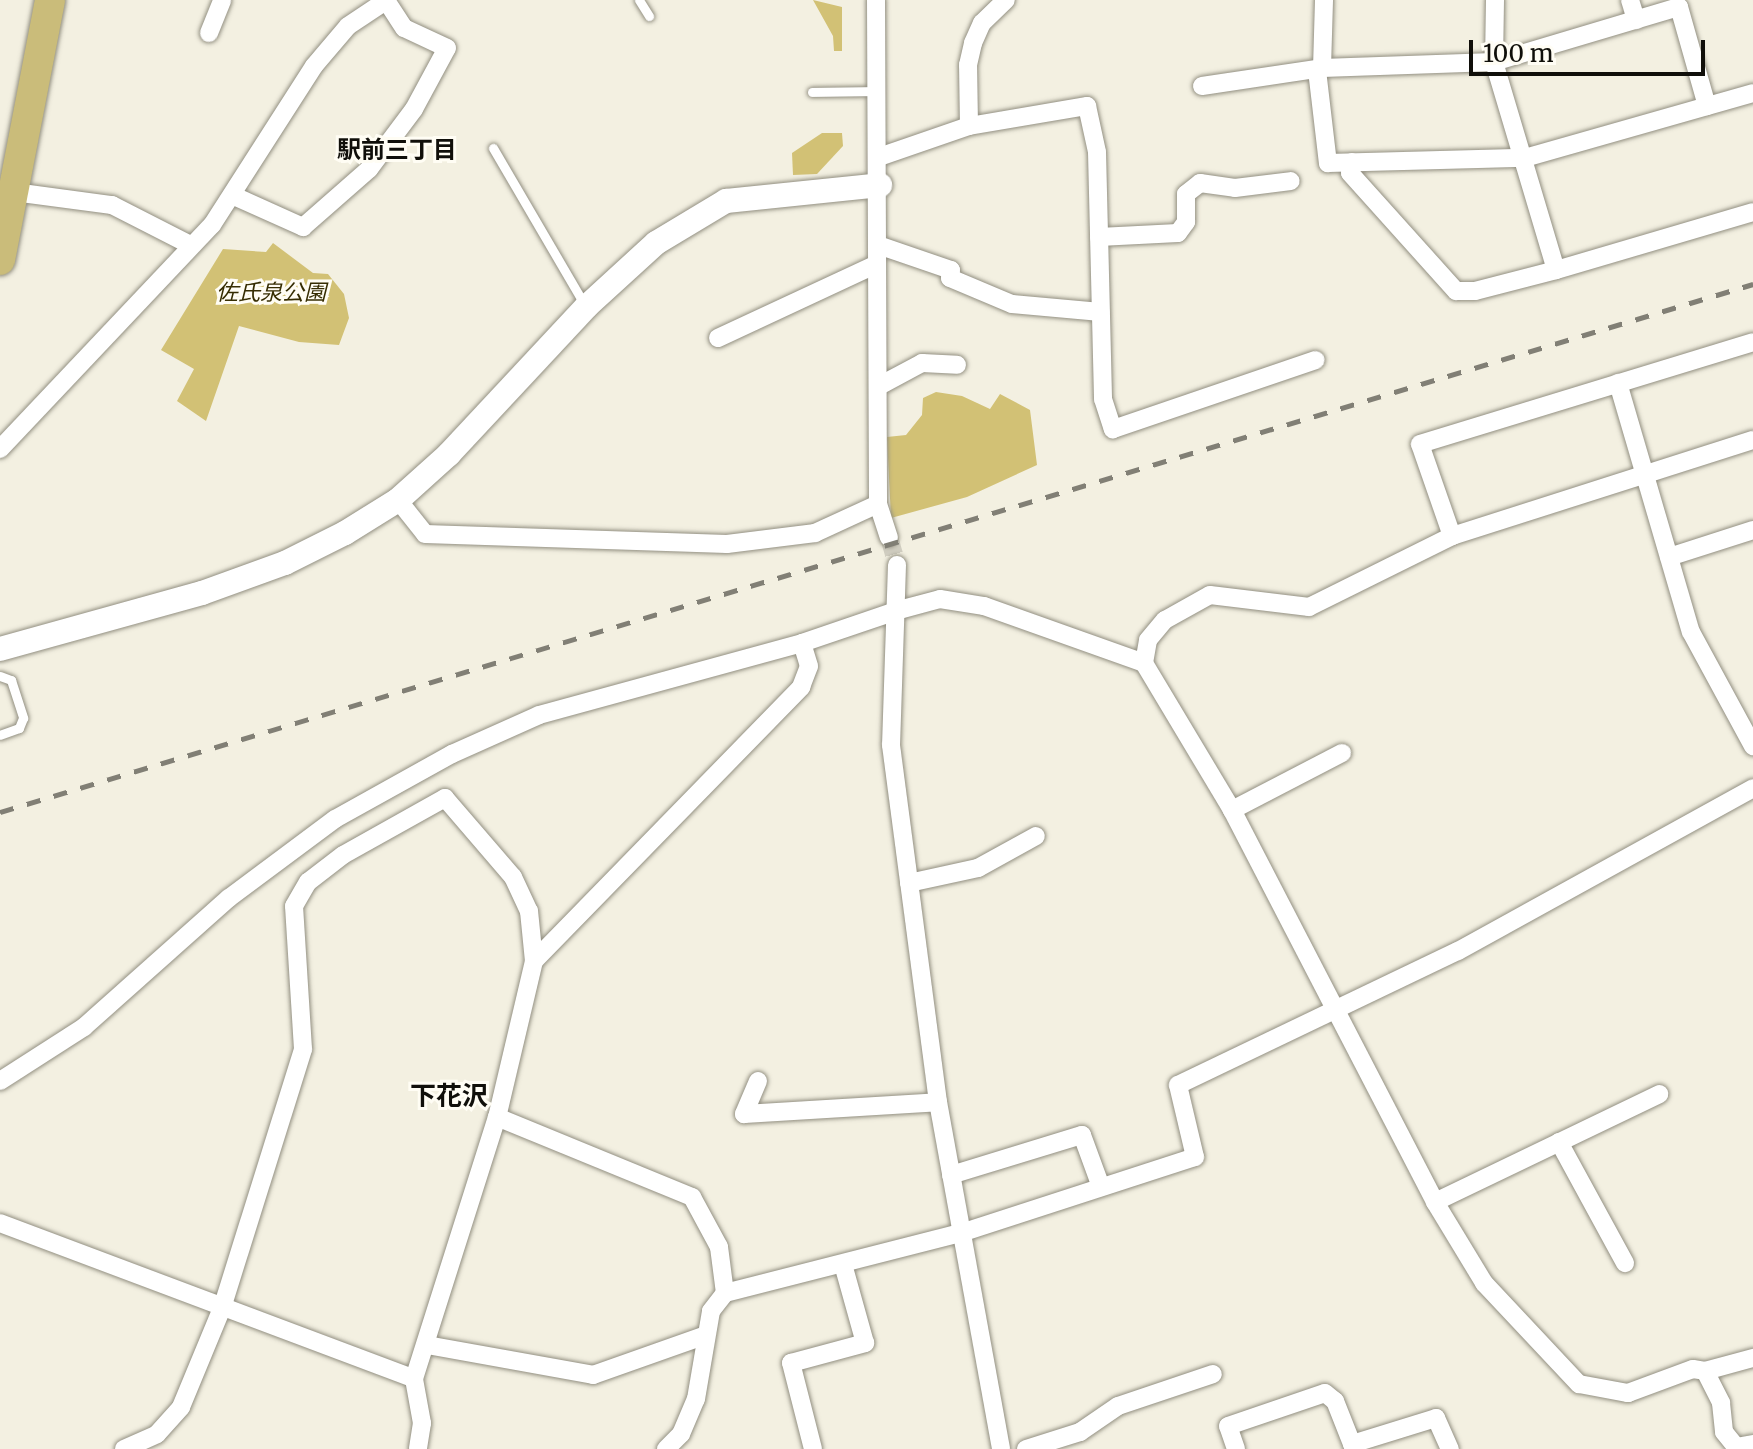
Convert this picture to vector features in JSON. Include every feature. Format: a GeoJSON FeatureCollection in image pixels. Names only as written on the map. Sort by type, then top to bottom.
{"type":"FeatureCollection","features":[{"type":"Feature","properties":{"kind":"main road"},"geometry":{"type":"LineString","coordinates":[[0,260],[4,222],[14,192],[50,0]]}},
{"type":"Feature","properties":{"kind":"street"},"geometry":{"type":"LineString","coordinates":[[209,33],[222,0]]}},
{"type":"Feature","properties":{"kind":"street"},"geometry":{"type":"LineString","coordinates":[[876,0],[880,185],[877,264],[878,504],[889,537]]}},
{"type":"Feature","properties":{"kind":"street"},"geometry":{"type":"LineString","coordinates":[[969,126],[968,65],[973,43],[982,23],[1006,0]]}},
{"type":"Feature","properties":{"kind":"street"},"geometry":{"type":"LineString","coordinates":[[1324,0],[1319,69],[1328,163],[1525,158],[1753,93]]}},
{"type":"Feature","properties":{"kind":"street"},"geometry":{"type":"LineString","coordinates":[[1495,0],[1494,62],[1556,270]]}},
{"type":"Feature","properties":{"kind":"street"},"geometry":{"type":"LineString","coordinates":[[1630,0],[1636,20]]}},
{"type":"Feature","properties":{"kind":"street"},"geometry":{"type":"LineString","coordinates":[[0,449],[234,196],[314,66],[348,26],[381,1],[404,28],[447,48],[414,109],[369,169],[303,227],[234,196]]}},
{"type":"Feature","properties":{"kind":"street"},"geometry":{"type":"LineString","coordinates":[[1202,86],[1319,69],[1494,62],[1679,7],[1707,106]]}},
{"type":"Feature","properties":{"kind":"street"},"geometry":{"type":"LineString","coordinates":[[879,157],[969,126],[1087,106],[1097,152],[1103,399],[1113,429],[1316,360]]}},
{"type":"Feature","properties":{"kind":"street"},"geometry":{"type":"LineString","coordinates":[[1352,162],[1350,173],[1456,291],[1475,291],[1556,270],[1753,212]]}},
{"type":"Feature","properties":{"kind":"street"},"geometry":{"type":"LineString","coordinates":[[1099,237],[1178,233],[1186,222],[1186,194],[1200,183],[1235,188],[1291,181]]}},
{"type":"Feature","properties":{"kind":"street"},"geometry":{"type":"LineString","coordinates":[[0,649],[202,593],[285,563],[398,500],[449,454],[586,307],[656,243],[726,201],[880,185]]}},
{"type":"Feature","properties":{"kind":"street"},"geometry":{"type":"LineString","coordinates":[[14,192],[112,205],[190,245]]}},
{"type":"Feature","properties":{"kind":"street"},"geometry":{"type":"LineString","coordinates":[[878,245],[951,270],[950,278],[1012,304],[1101,312]]}},
{"type":"Feature","properties":{"kind":"street"},"geometry":{"type":"LineString","coordinates":[[718,338],[877,264]]}},
{"type":"Feature","properties":{"kind":"street"},"geometry":{"type":"LineString","coordinates":[[1452,536],[1420,444],[1753,342]]}},
{"type":"Feature","properties":{"kind":"street"},"geometry":{"type":"LineString","coordinates":[[879,386],[922,363],[957,365]]}},
{"type":"Feature","properties":{"kind":"street"},"geometry":{"type":"LineString","coordinates":[[1618,383],[1691,632],[1753,746]]}},
{"type":"Feature","properties":{"kind":"street"},"geometry":{"type":"LineString","coordinates":[[1144,663],[1148,640],[1165,620],[1210,595],[1309,607],[1452,536],[1753,440]]}},
{"type":"Feature","properties":{"kind":"street"},"geometry":{"type":"LineString","coordinates":[[398,500],[425,534],[727,544],[815,533],[878,504]]}},
{"type":"Feature","properties":{"kind":"street"},"geometry":{"type":"LineString","coordinates":[[1669,557],[1753,530]]}},
{"type":"Feature","properties":{"kind":"street"},"geometry":{"type":"LineString","coordinates":[[897,565],[899,610],[891,745],[938,1102],[1001,1449]]}},
{"type":"Feature","properties":{"kind":"street"},"geometry":{"type":"LineString","coordinates":[[0,1081],[84,1027],[229,898],[335,819],[452,754],[539,715],[802,643],[940,599],[984,606],[1144,663],[1232,810],[1341,1011],[1435,1202],[1484,1283],[1579,1384],[1628,1393],[1693,1369],[1705,1371],[1753,1358]]}},
{"type":"Feature","properties":{"kind":"street"},"geometry":{"type":"LineString","coordinates":[[534,961],[801,687],[809,666],[802,643]]}},
{"type":"Feature","properties":{"kind":"street"},"geometry":{"type":"LineString","coordinates":[[1232,810],[1342,753]]}},
{"type":"Feature","properties":{"kind":"street"},"geometry":{"type":"LineString","coordinates":[[666,1449],[681,1434],[696,1399],[711,1311],[725,1293],[961,1233],[1195,1157],[1178,1085],[1341,1011],[1554,901],[1753,788]]}},
{"type":"Feature","properties":{"kind":"street"},"geometry":{"type":"LineString","coordinates":[[124,1449],[157,1434],[181,1407],[222,1308],[303,1049],[294,906],[308,882],[343,855],[445,798],[513,877],[529,911],[534,961],[497,1117],[414,1379],[422,1423],[418,1449]]}},
{"type":"Feature","properties":{"kind":"street"},"geometry":{"type":"LineString","coordinates":[[909,883],[978,868],[1036,836]]}},
{"type":"Feature","properties":{"kind":"street"},"geometry":{"type":"LineString","coordinates":[[758,1081],[744,1114],[938,1102]]}},
{"type":"Feature","properties":{"kind":"street"},"geometry":{"type":"LineString","coordinates":[[1435,1202],[1659,1094]]}},
{"type":"Feature","properties":{"kind":"street"},"geometry":{"type":"LineString","coordinates":[[497,1117],[692,1197],[719,1247],[725,1293]]}},
{"type":"Feature","properties":{"kind":"street"},"geometry":{"type":"LineString","coordinates":[[951,1175],[1082,1135],[1101,1187]]}},
{"type":"Feature","properties":{"kind":"street"},"geometry":{"type":"LineString","coordinates":[[1559,1142],[1625,1263]]}},
{"type":"Feature","properties":{"kind":"street"},"geometry":{"type":"LineString","coordinates":[[0,1223],[414,1379]]}},
{"type":"Feature","properties":{"kind":"street"},"geometry":{"type":"LineString","coordinates":[[813,1449],[791,1363],[865,1343],[843,1264]]}},
{"type":"Feature","properties":{"kind":"street"},"geometry":{"type":"LineString","coordinates":[[427,1345],[593,1375],[706,1335]]}},
{"type":"Feature","properties":{"kind":"street"},"geometry":{"type":"LineString","coordinates":[[1705,1371],[1721,1403],[1724,1432],[1736,1447],[1753,1444]]}},
{"type":"Feature","properties":{"kind":"street"},"geometry":{"type":"LineString","coordinates":[[1026,1449],[1080,1432],[1118,1406],[1213,1374]]}},
{"type":"Feature","properties":{"kind":"street"},"geometry":{"type":"LineString","coordinates":[[1236,1449],[1228,1426],[1325,1393],[1335,1401],[1353,1446],[1436,1418],[1450,1449]]}},
{"type":"Feature","properties":{"kind":"lane"},"geometry":{"type":"LineString","coordinates":[[639,0],[649,16]]}},
{"type":"Feature","properties":{"kind":"lane"},"geometry":{"type":"LineString","coordinates":[[812,92],[878,91]]}},
{"type":"Feature","properties":{"kind":"lane"},"geometry":{"type":"LineString","coordinates":[[493,148],[586,307]]}},
{"type":"Feature","properties":{"kind":"lane"},"geometry":{"type":"LineString","coordinates":[[0,676],[11,680],[23,718],[19,728],[0,735]]}},
{"type":"Feature","properties":{"kind":"green space"},"geometry":{"type":"Polygon","coordinates":[[[813,0],[842,7],[842,51],[834,51],[833,36],[813,0]]]}},
{"type":"Feature","properties":{"kind":"green space"},"geometry":{"type":"Polygon","coordinates":[[[822,133],[842,133],[843,146],[817,174],[793,175],[792,153],[822,133]]]}},
{"type":"Feature","properties":{"kind":"green space","name":"佐氏泉公園"},"geometry":{"type":"Polygon","coordinates":[[[273,243],[313,273],[328,274],[344,294],[349,318],[339,345],[299,342],[239,326],[206,421],[177,401],[194,369],[161,350],[223,249],[266,252],[273,243]]]}},
{"type":"Feature","properties":{"kind":"green space"},"geometry":{"type":"Polygon","coordinates":[[[936,392],[962,396],[990,409],[1000,394],[1030,410],[1037,465],[967,497],[891,518],[887,437],[906,435],[922,415],[923,398],[936,392]]]}},
{"type":"Feature","properties":{"kind":"tunnel"},"geometry":{"type":"LineString","coordinates":[[889,537],[897,565]]}},
{"type":"Feature","properties":{"kind":"railway"},"geometry":{"type":"LineString","coordinates":[[0,812],[1753,284]]}},
{"type":"Feature","properties":{"kind":"district","name":"駅前三丁目"},"geometry":{"type":"Point","coordinates":[397,150]}},
{"type":"Feature","properties":{"kind":"district","name":"下花沢"},"geometry":{"type":"Point","coordinates":[449,1096]}}]}
